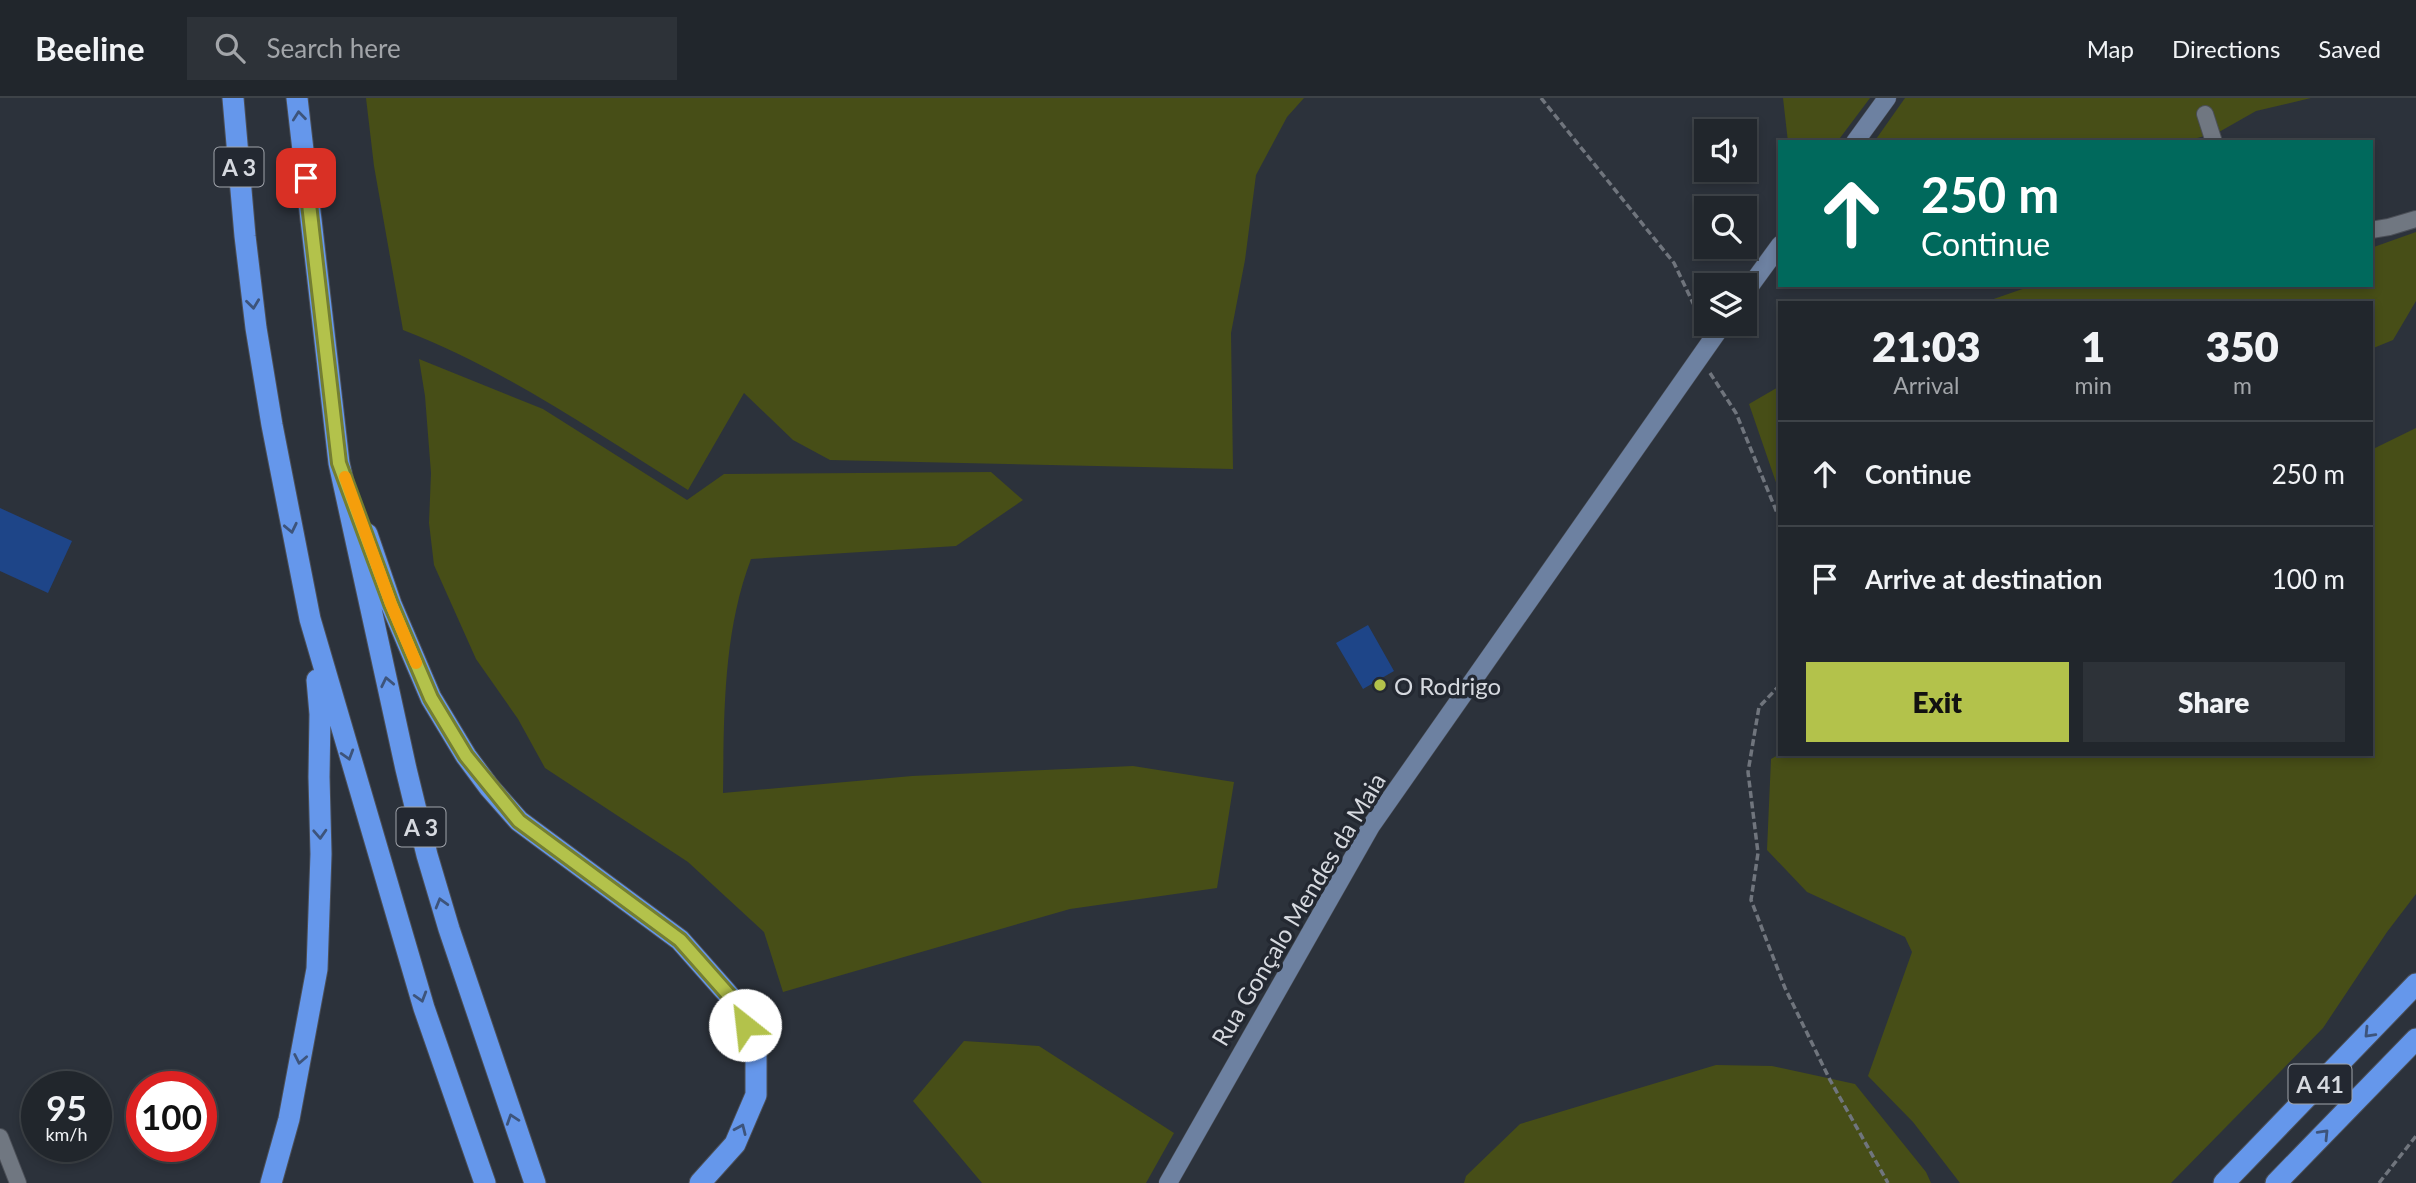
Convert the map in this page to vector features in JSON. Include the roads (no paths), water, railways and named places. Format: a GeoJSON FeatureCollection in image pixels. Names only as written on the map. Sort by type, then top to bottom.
{"type":"FeatureCollection","features":[{"type":"Feature","properties":{"kind":"highway","name":"A 3"},"geometry":{"type":"LineString","coordinates":[[233,98],[256,328],[310,619],[421,996],[485,1183]]}},
{"type":"Feature","properties":{"kind":"highway","name":"A 3"},"geometry":{"type":"LineString","coordinates":[[297,98],[339,463],[427,855],[471,1000],[535,1183]]}},
{"type":"Feature","properties":{"kind":"highway"},"geometry":{"type":"LineString","coordinates":[[339,463],[415,662],[431,698],[466,756],[519,821],[680,940],[734,1001],[755,1049],[756,1095],[735,1144],[701,1183]]}},
{"type":"Feature","properties":{"kind":"highway"},"geometry":{"type":"LineString","coordinates":[[271,1183],[289,1119],[317,969],[321,854],[320,713],[310,619]]}},
{"type":"Feature","properties":{"kind":"highway","name":"A 41"},"geometry":{"type":"LineString","coordinates":[[2224,1183],[2416,984]]}},
{"type":"Feature","properties":{"kind":"highway","name":"A 41"},"geometry":{"type":"LineString","coordinates":[[2276,1183],[2416,1039]]}},
{"type":"Feature","properties":{"kind":"street"},"geometry":{"type":"LineString","coordinates":[[1856,140],[1887,98]]}},
{"type":"Feature","properties":{"kind":"street"},"geometry":{"type":"LineString","coordinates":[[2205,114],[2213,140]]}},
{"type":"Feature","properties":{"kind":"street"},"geometry":{"type":"LineString","coordinates":[[2373,230],[2416,219]]}},
{"type":"Feature","properties":{"kind":"street"},"geometry":{"type":"LineString","coordinates":[[1757,277],[1778,248]]}},
{"type":"Feature","properties":{"kind":"street","name":"Rua Gonçalo Mendes da Maia"},"geometry":{"type":"LineString","coordinates":[[1168,1183],[1371,826],[1715,336]]}},
{"type":"Feature","properties":{"kind":"street"},"geometry":{"type":"LineString","coordinates":[[0,1137],[18,1183]]}},
{"type":"Feature","properties":{"kind":"place","name":"O Rodrigo"},"geometry":{"type":"Point","coordinates":[1380,685]}}]}
